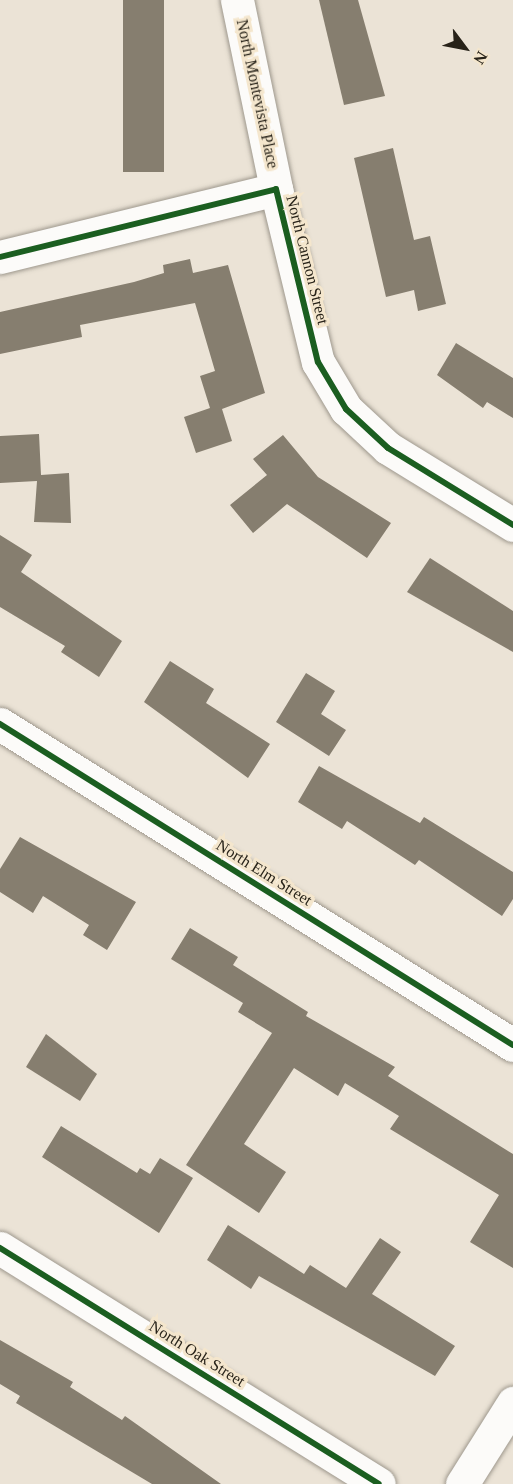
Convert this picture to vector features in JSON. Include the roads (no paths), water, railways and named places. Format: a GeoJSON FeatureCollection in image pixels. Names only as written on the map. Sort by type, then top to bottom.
{"type":"FeatureCollection","features":[{"type":"Feature","properties":{"kind":"street","name":"North Montevista Place"},"geometry":{"type":"LineString","coordinates":[[237,0],[276,189]]}},
{"type":"Feature","properties":{"kind":"street","name":"North Cannon Street"},"geometry":{"type":"LineString","coordinates":[[0,256],[276,189],[318,362],[346,409],[388,448],[513,525]]}},
{"type":"Feature","properties":{"kind":"street","name":"North Elm Street"},"geometry":{"type":"LineString","coordinates":[[0,724],[513,1045]]}},
{"type":"Feature","properties":{"kind":"street","name":"North Oak Street"},"geometry":{"type":"LineString","coordinates":[[0,1248],[379,1484]]}},
{"type":"Feature","properties":{"kind":"street"},"geometry":{"type":"LineString","coordinates":[[462,1484],[513,1403]]}}]}
